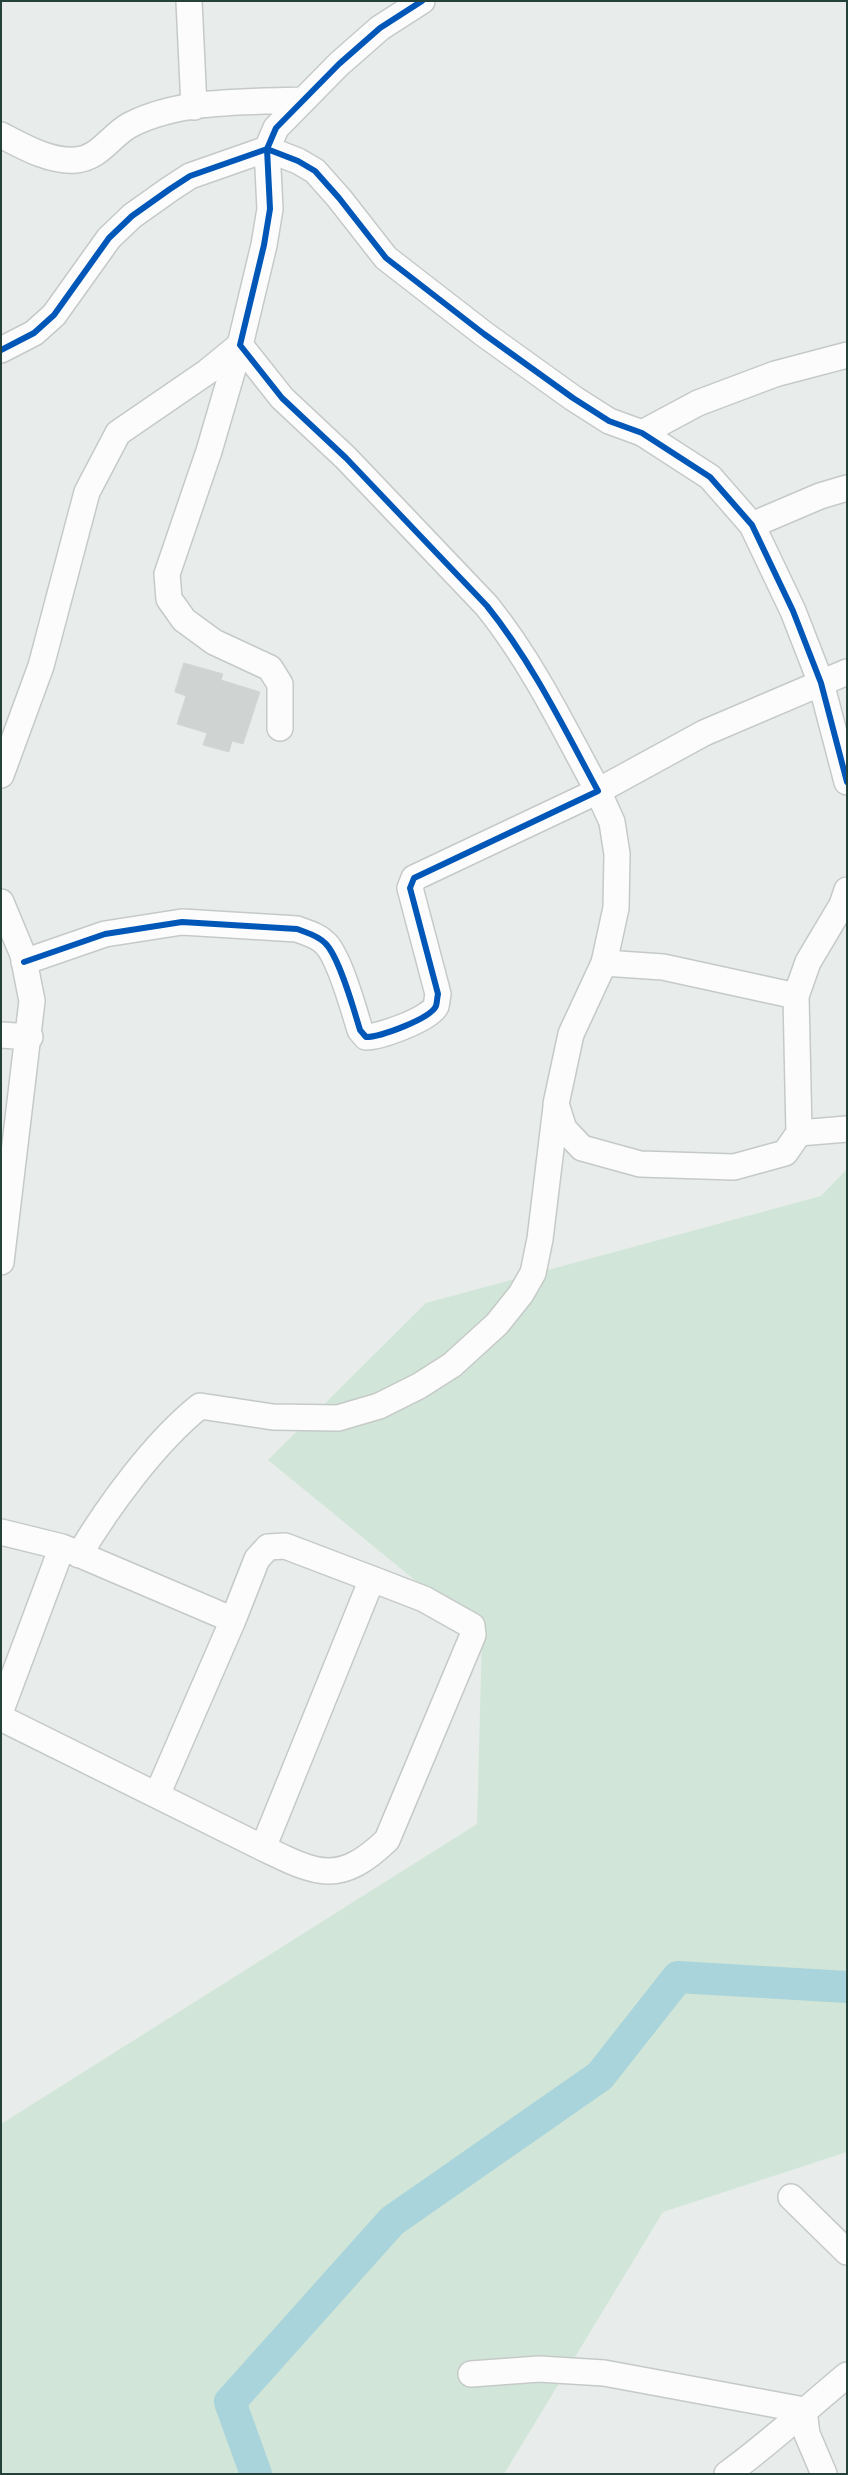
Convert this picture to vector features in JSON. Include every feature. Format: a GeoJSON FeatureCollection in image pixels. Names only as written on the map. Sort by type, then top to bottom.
{"type":"FeatureCollection","features":[{"type":"Feature","properties":{"kind":"street"},"geometry":{"type":"LineString","coordinates":[[189,1],[194,106]]}},
{"type":"Feature","properties":{"kind":"street"},"geometry":{"type":"LineString","coordinates":[[280,728],[280,684],[270,668],[214,642],[184,620],[169,599],[167,574],[209,450],[240,344],[264,244],[270,209],[267,149],[276,128],[380,28],[422,1]]}},
{"type":"Feature","properties":{"kind":"street"},"geometry":{"type":"LineString","coordinates":[[1,135],[61,161],[80,160],[96,154],[129,126],[194,106],[303,100]]}},
{"type":"Feature","properties":{"kind":"street"},"geometry":{"type":"LineString","coordinates":[[1,350],[34,332],[54,315],[109,238],[132,216],[190,176],[267,149],[298,161],[315,172],[339,198],[386,258],[484,334],[573,398],[609,421],[642,433],[710,477],[752,525],[793,611],[821,682],[847,782]]}},
{"type":"Feature","properties":{"kind":"street"},"geometry":{"type":"LineString","coordinates":[[1,775],[41,666],[87,492],[118,433],[208,372],[240,344]]}},
{"type":"Feature","properties":{"kind":"street"},"geometry":{"type":"LineString","coordinates":[[1,1710],[71,1551],[98,1524],[151,1456],[184,1418],[200,1406],[273,1417],[338,1418],[379,1406],[419,1386],[452,1365],[497,1324],[522,1294],[533,1273],[540,1239],[556,1104],[571,1034],[604,963],[616,908],[617,854],[612,822],[598,791],[542,688],[506,630],[346,458],[282,398],[240,344]]}},
{"type":"Feature","properties":{"kind":"street"},"geometry":{"type":"LineString","coordinates":[[642,433],[698,403],[775,374],[844,363]]}},
{"type":"Feature","properties":{"kind":"street"},"geometry":{"type":"LineString","coordinates":[[752,525],[820,496],[847,488]]}},
{"type":"Feature","properties":{"kind":"street"},"geometry":{"type":"LineString","coordinates":[[24,962],[105,934],[182,922],[297,929],[314,935],[326,944],[335,960],[360,1030],[366,1037],[376,1037],[427,1015],[436,1007],[438,994],[410,888],[414,878],[598,791],[704,733],[847,672]]}},
{"type":"Feature","properties":{"kind":"street"},"geometry":{"type":"LineString","coordinates":[[1,902],[11,922],[24,962],[32,1001],[30,1037],[1,1262]]}},
{"type":"Feature","properties":{"kind":"street"},"geometry":{"type":"LineString","coordinates":[[556,1104],[564,1129],[582,1148],[640,1164],[734,1167],[785,1154],[799,1133],[796,996],[808,962],[845,905]]}},
{"type":"Feature","properties":{"kind":"street"},"geometry":{"type":"LineString","coordinates":[[604,963],[663,967],[796,996]]}},
{"type":"Feature","properties":{"kind":"street"},"geometry":{"type":"LineString","coordinates":[[1,1035],[30,1037]]}},
{"type":"Feature","properties":{"kind":"street"},"geometry":{"type":"LineString","coordinates":[[799,1133],[847,1128]]}},
{"type":"Feature","properties":{"kind":"street"},"geometry":{"type":"LineString","coordinates":[[1,1532],[71,1551],[233,1620]]}},
{"type":"Feature","properties":{"kind":"street"},"geometry":{"type":"LineString","coordinates":[[1,1718],[262,1848],[300,1866],[328,1873],[350,1868],[368,1858],[387,1840],[473,1635],[472,1626],[424,1599],[286,1546],[268,1548],[257,1559],[233,1620],[157,1795]]}},
{"type":"Feature","properties":{"kind":"street"},"geometry":{"type":"LineString","coordinates":[[262,1848],[372,1579]]}},
{"type":"Feature","properties":{"kind":"street"},"geometry":{"type":"LineString","coordinates":[[791,2198],[847,2252]]}},
{"type":"Feature","properties":{"kind":"street"},"geometry":{"type":"LineString","coordinates":[[470,2374],[539,2369],[604,2373],[804,2410]]}},
{"type":"Feature","properties":{"kind":"street"},"geometry":{"type":"LineString","coordinates":[[727,2474],[791,2425],[804,2410],[847,2375]]}},
{"type":"Feature","properties":{"kind":"street"},"geometry":{"type":"LineString","coordinates":[[804,2410],[808,2434],[824,2474]]}},
{"type":"Feature","properties":{"kind":"green space"},"geometry":{"type":"Polygon","coordinates":[[[847,1169],[847,2152],[663,2212],[504,2474],[1,2474],[1,2124],[477,1824],[482,1635],[268,1460],[426,1303],[821,1196],[847,1169]]]}},
{"type":"Feature","properties":{"kind":"building"},"geometry":{"type":"Polygon","coordinates":[[[184,663],[223,674],[221,680],[260,692],[243,744],[232,741],[229,752],[203,745],[207,733],[177,724],[186,696],[175,692],[184,663]]]}},
{"type":"Feature","properties":{"kind":"waterway"},"geometry":{"type":"LineString","coordinates":[[256,2474],[230,2402],[392,2221],[600,2076],[678,1977],[847,1987]]}},
{"type":"Feature","properties":{"kind":"cycle path"},"geometry":{"type":"LineString","coordinates":[[24,962],[105,934],[182,922],[297,929],[319,938],[325,943],[336,959],[360,1030],[366,1037],[382,1034],[415,1022],[432,1011],[436,1006],[438,994],[410,888],[414,878],[598,791],[533,673],[487,606],[346,458],[282,398],[240,345],[264,245],[270,209],[267,149],[276,128],[339,64],[380,28],[422,1]]}},
{"type":"Feature","properties":{"kind":"cycle path"},"geometry":{"type":"LineString","coordinates":[[1,350],[34,333],[54,315],[109,238],[132,216],[190,176],[267,149],[298,161],[315,171],[339,198],[386,258],[484,334],[573,398],[609,421],[642,433],[710,477],[752,525],[793,611],[821,683],[847,782]]}}]}
